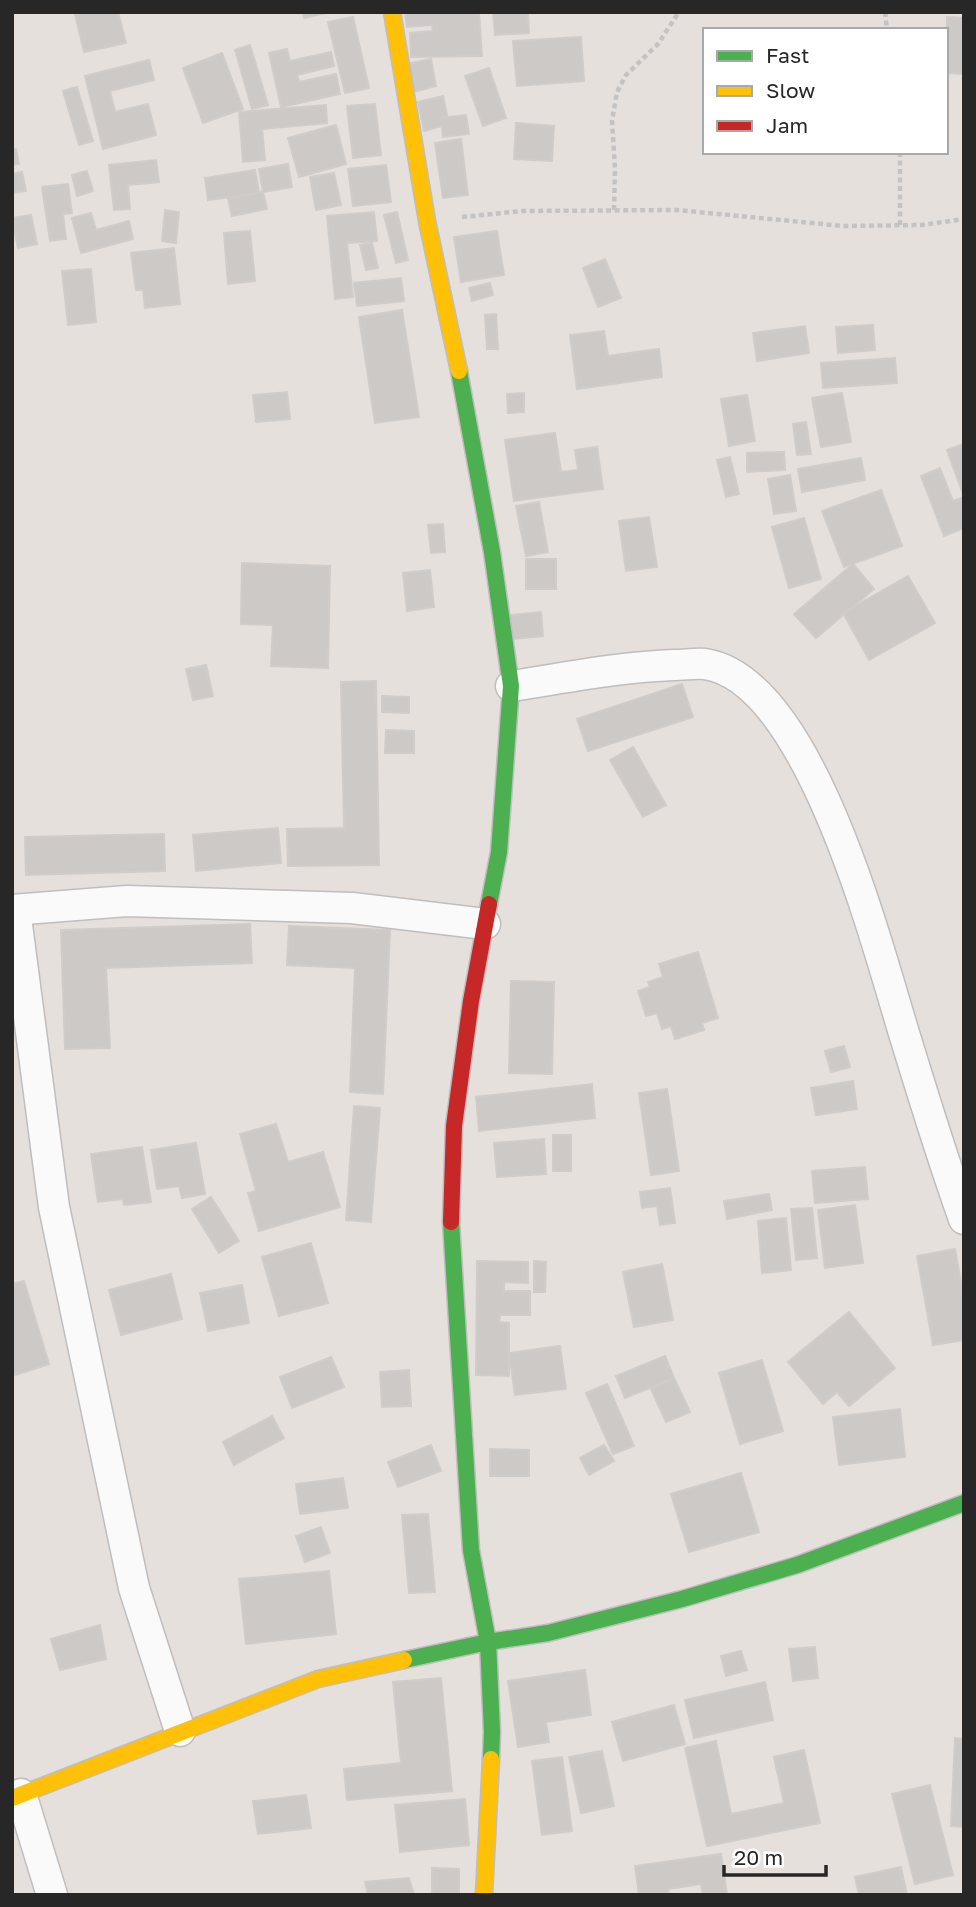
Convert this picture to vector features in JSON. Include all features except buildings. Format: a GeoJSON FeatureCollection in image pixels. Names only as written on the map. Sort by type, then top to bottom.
{"type":"FeatureCollection","features":[{"type":"Feature","properties":{"kind":"street"},"geometry":{"type":"LineString","coordinates":[[392,12],[427,220],[446,303],[492,552],[511,686],[499,852],[471,1001],[454,1126],[451,1231],[471,1550],[488,1642],[492,1732],[484,1895]]}},
{"type":"Feature","properties":{"kind":"street"},"geometry":{"type":"LineString","coordinates":[[511,686],[650,666],[706,664],[740,678],[772,708],[818,784],[861,894],[938,1147],[964,1219]]}},
{"type":"Feature","properties":{"kind":"street"},"geometry":{"type":"LineString","coordinates":[[180,1731],[134,1588],[54,1207],[14,910],[127,901],[233,904],[352,908],[485,924]]}},
{"type":"Feature","properties":{"kind":"street"},"geometry":{"type":"LineString","coordinates":[[52,1895],[17,1796],[317,1679],[488,1642],[548,1633],[682,1600],[797,1565],[964,1503]]}},
{"type":"Feature","properties":{"kind":"path"},"geometry":{"type":"LineString","coordinates":[[614,210],[615,169],[611,121],[617,92],[626,75],[658,44],[680,12]]}},
{"type":"Feature","properties":{"kind":"path"},"geometry":{"type":"LineString","coordinates":[[900,154],[900,225]]}},
{"type":"Feature","properties":{"kind":"path"},"geometry":{"type":"LineString","coordinates":[[427,220],[523,211],[614,210],[677,210],[843,226],[900,225],[964,219]]}},
{"type":"Feature","properties":{"kind":"traffic: fast"},"geometry":{"type":"LineString","coordinates":[[459,371],[492,552],[511,686],[499,852],[489,904]]}},
{"type":"Feature","properties":{"kind":"traffic: fast"},"geometry":{"type":"LineString","coordinates":[[451,1222],[471,1550],[488,1642],[491,1759]]}},
{"type":"Feature","properties":{"kind":"traffic: fast"},"geometry":{"type":"LineString","coordinates":[[404,1660],[488,1642],[548,1633],[682,1599],[797,1565],[964,1503]]}},
{"type":"Feature","properties":{"kind":"traffic: slow"},"geometry":{"type":"LineString","coordinates":[[392,12],[427,221],[459,371]]}},
{"type":"Feature","properties":{"kind":"traffic: slow"},"geometry":{"type":"LineString","coordinates":[[12,1798],[318,1679],[404,1660]]}},
{"type":"Feature","properties":{"kind":"traffic: slow"},"geometry":{"type":"LineString","coordinates":[[484,1895],[491,1759]]}},
{"type":"Feature","properties":{"kind":"traffic: jam"},"geometry":{"type":"LineString","coordinates":[[451,1222],[454,1126],[471,1001],[489,904]]}}]}
